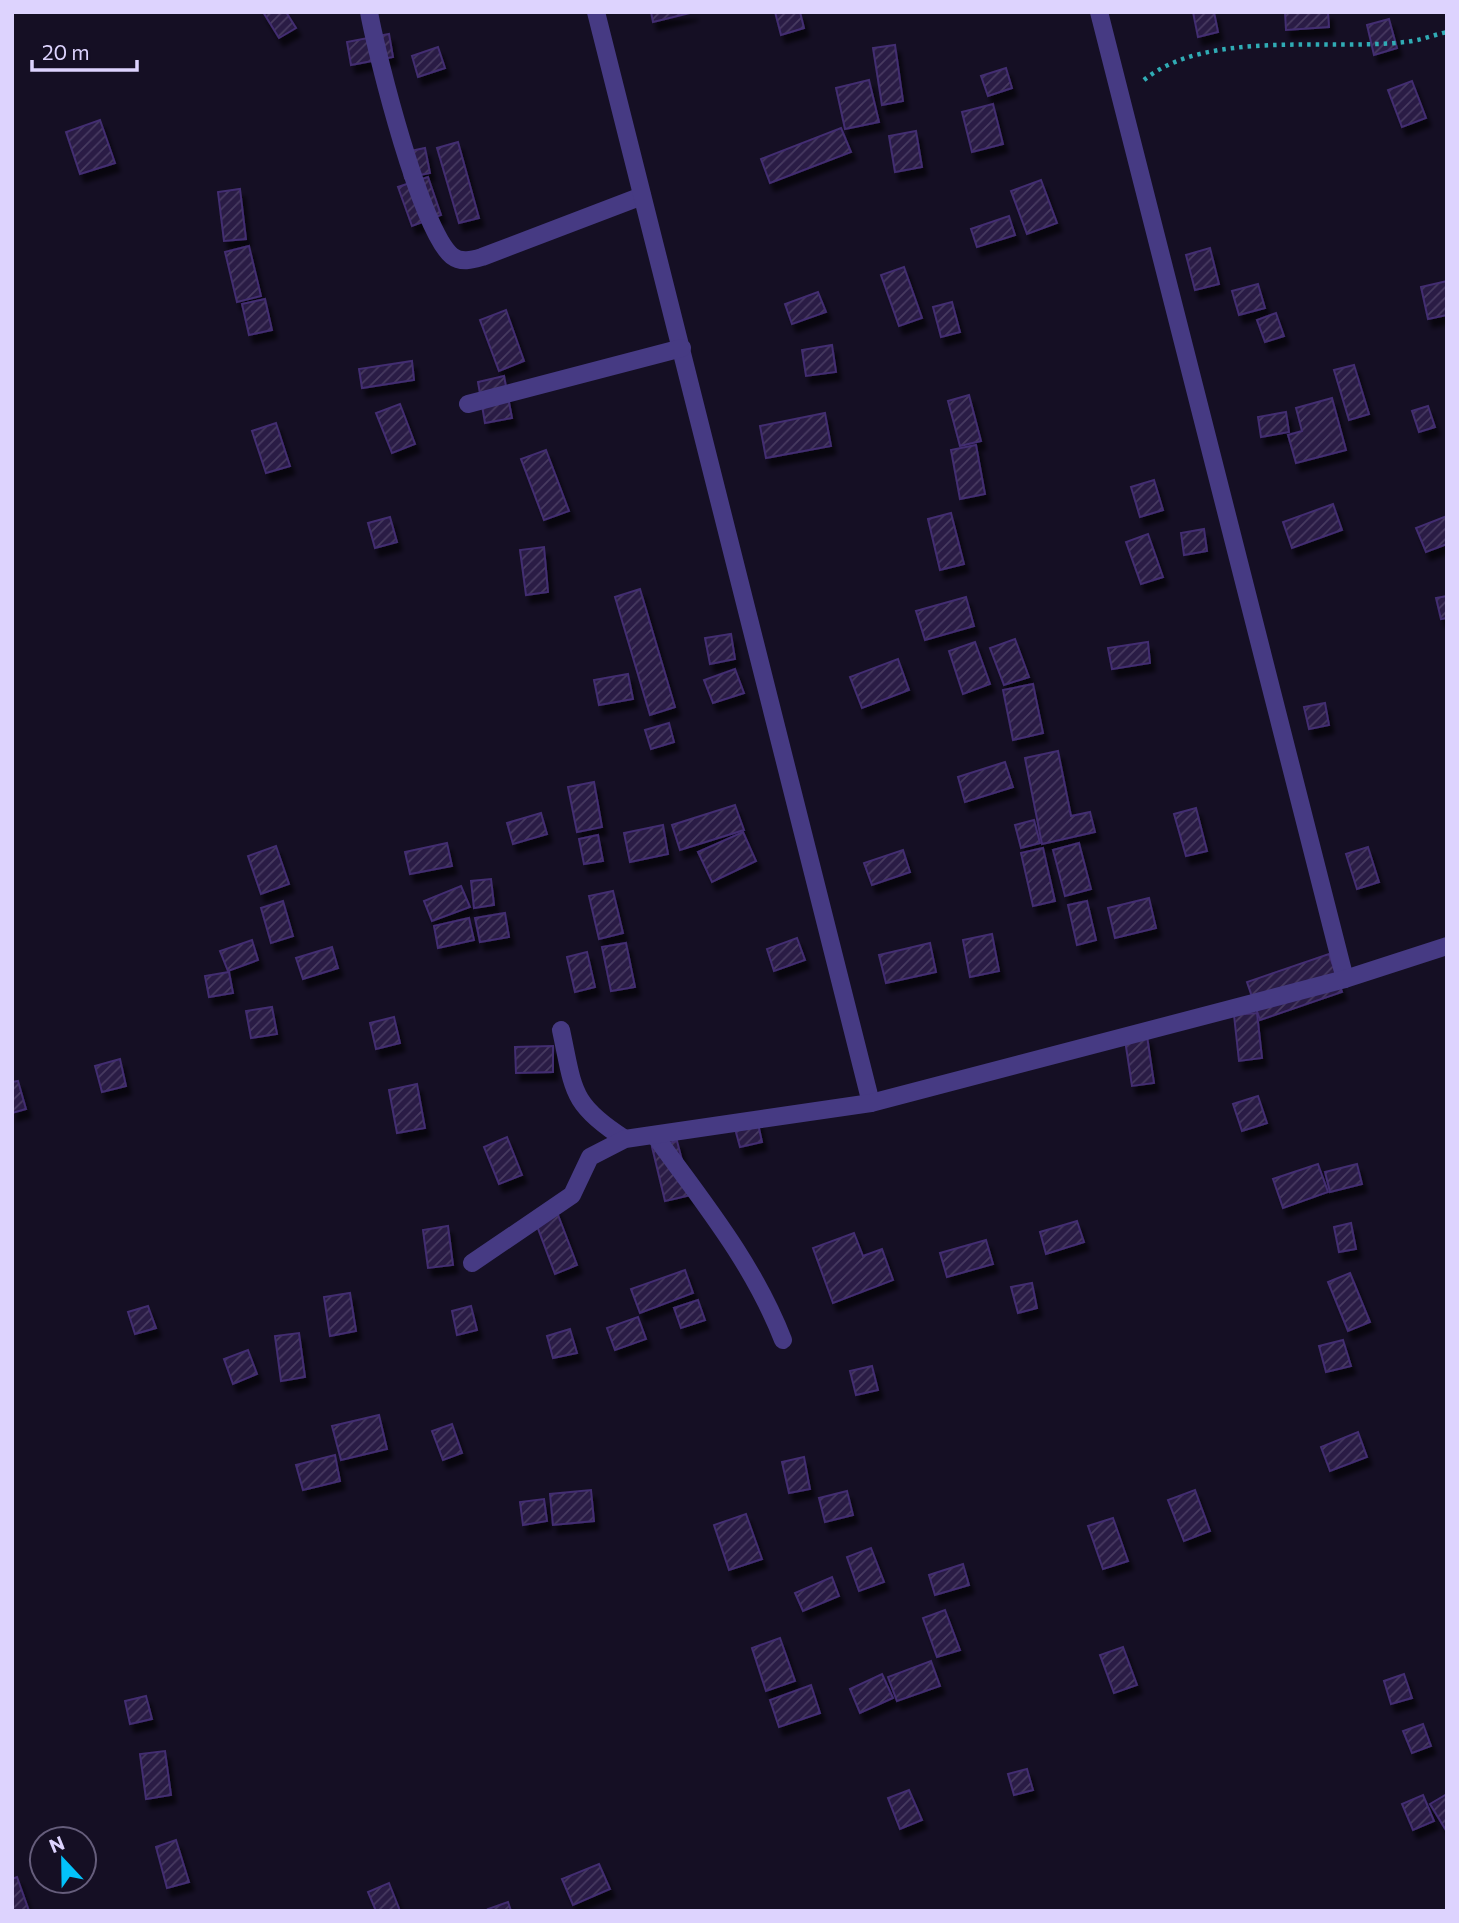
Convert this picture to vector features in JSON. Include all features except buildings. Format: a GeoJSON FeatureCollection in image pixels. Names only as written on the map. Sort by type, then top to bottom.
{"type":"FeatureCollection","features":[{"type":"Feature","properties":{"kind":"street"},"geometry":{"type":"LineString","coordinates":[[369,12],[385,84],[420,197],[444,247],[453,257],[466,261],[482,257],[642,196]]}},
{"type":"Feature","properties":{"kind":"street"},"geometry":{"type":"LineString","coordinates":[[596,12],[871,1102]]}},
{"type":"Feature","properties":{"kind":"street"},"geometry":{"type":"LineString","coordinates":[[1099,12],[1345,979]]}},
{"type":"Feature","properties":{"kind":"street"},"geometry":{"type":"LineString","coordinates":[[468,404],[682,348]]}},
{"type":"Feature","properties":{"kind":"street"},"geometry":{"type":"LineString","coordinates":[[472,1263],[572,1195],[590,1157],[625,1139],[871,1102],[1345,979],[1447,946]]}},
{"type":"Feature","properties":{"kind":"street"},"geometry":{"type":"LineString","coordinates":[[561,1030],[579,1099],[586,1111],[625,1139]]}},
{"type":"Feature","properties":{"kind":"street"},"geometry":{"type":"LineString","coordinates":[[655,1136],[747,1263],[766,1297],[783,1340]]}},
{"type":"Feature","properties":{"kind":"path"},"geometry":{"type":"LineString","coordinates":[[1122,98],[1155,72],[1222,48],[1406,42],[1447,32]]}}]}
